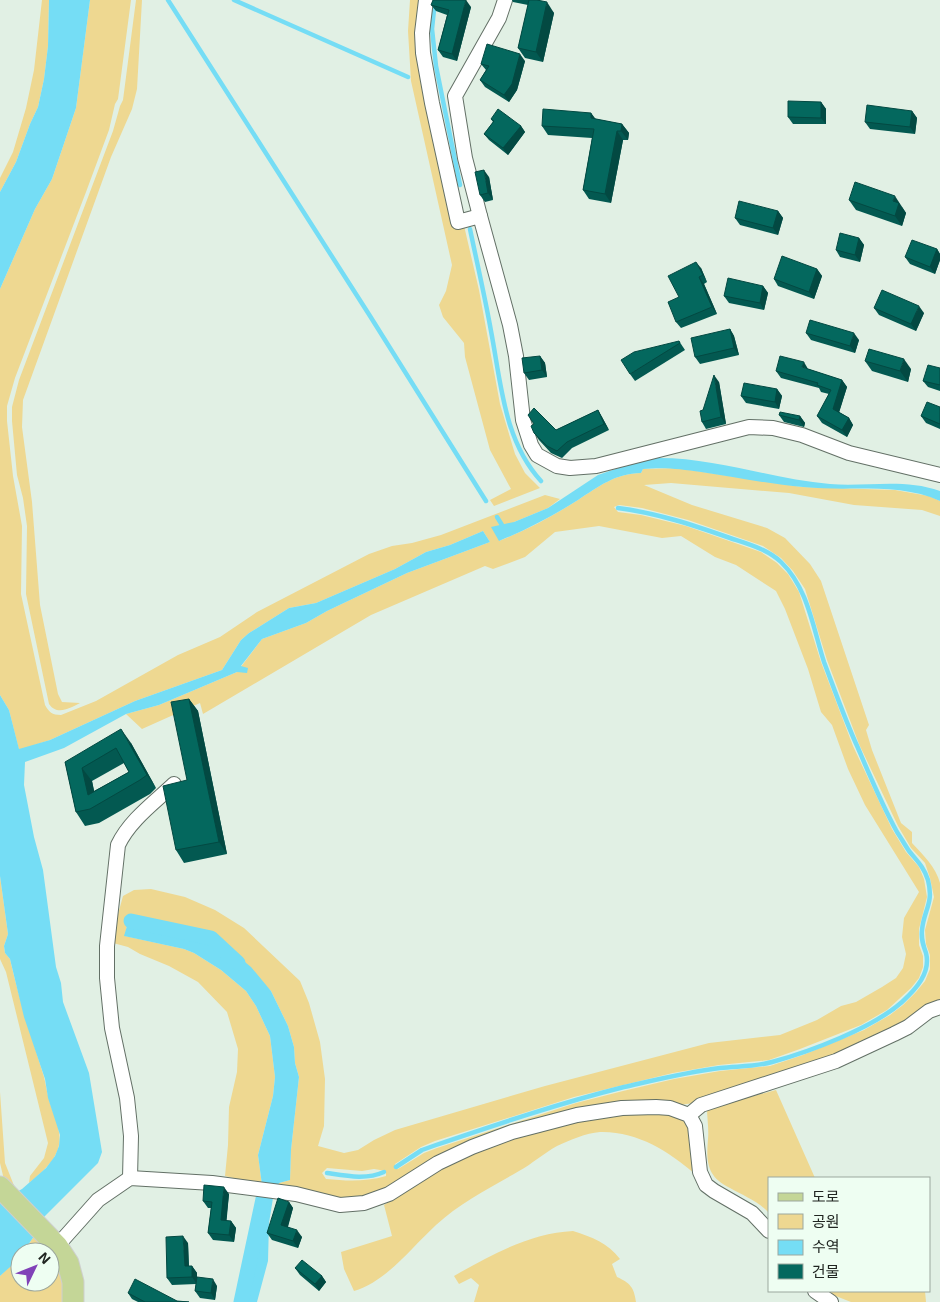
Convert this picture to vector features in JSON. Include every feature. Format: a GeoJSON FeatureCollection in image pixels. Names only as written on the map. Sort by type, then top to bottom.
{"type":"FeatureCollection","features":[{"type":"Feature","properties":{"kind":"main road"},"geometry":{"type":"LineString","coordinates":[[4,1191],[53,1242]]}},
{"type":"Feature","properties":{"kind":"main road"},"geometry":{"type":"LineString","coordinates":[[60,1251],[68,1263],[74,1282],[73,1302]]}},
{"type":"Feature","properties":{"kind":"street"},"geometry":{"type":"LineString","coordinates":[[426,0],[422,33],[423,53],[458,222],[480,216]]}},
{"type":"Feature","properties":{"kind":"street"},"geometry":{"type":"LineString","coordinates":[[505,0],[499,18],[455,96],[465,158],[510,325],[516,356],[522,420],[526,434],[537,455],[557,466],[570,468],[596,466],[749,427],[802,435],[849,453],[940,475]]}},
{"type":"Feature","properties":{"kind":"street"},"geometry":{"type":"LineString","coordinates":[[130,1178],[131,1136],[127,1098],[112,1028],[107,978],[108,938],[118,845],[124,832],[134,821],[174,784]]}},
{"type":"Feature","properties":{"kind":"street"},"geometry":{"type":"LineString","coordinates":[[689,1115],[700,1105],[836,1061],[908,1027],[928,1011],[940,1007]]}},
{"type":"Feature","properties":{"kind":"street"},"geometry":{"type":"LineString","coordinates":[[60,1243],[98,1200],[130,1178],[212,1183],[296,1194],[340,1205],[364,1203],[388,1194],[438,1163],[472,1147],[530,1127],[622,1108],[656,1107],[670,1108],[689,1115],[695,1126],[700,1172],[706,1185],[752,1213],[768,1230]]}},
{"type":"Feature","properties":{"kind":"street"},"geometry":{"type":"LineString","coordinates":[[816,1292],[831,1302]]}},
{"type":"Feature","properties":{"kind":"green space"},"geometry":{"type":"Polygon","coordinates":[[[42,0],[49,0],[48,46],[38,107],[16,162],[0,192],[0,178],[13,152],[26,108],[34,70],[42,0]]]}},
{"type":"Feature","properties":{"kind":"green space"},"geometry":{"type":"Polygon","coordinates":[[[90,0],[131,0],[118,99],[109,130],[15,378],[7,406],[13,476],[22,526],[21,594],[45,705],[49,711],[53,714],[61,715],[96,701],[178,655],[220,637],[257,612],[369,554],[392,546],[441,535],[545,495],[560,499],[548,508],[514,522],[499,541],[549,517],[615,478],[641,473],[643,469],[677,468],[802,487],[895,490],[929,496],[940,501],[940,516],[922,510],[854,505],[789,493],[671,483],[644,485],[692,505],[767,528],[785,538],[810,564],[821,581],[869,725],[866,730],[872,750],[901,823],[912,832],[912,843],[932,866],[940,883],[940,1003],[906,1024],[859,1046],[698,1102],[538,1122],[399,1185],[352,1201],[278,1186],[279,1183],[290,1180],[291,1150],[299,1077],[288,1026],[271,991],[234,953],[189,932],[148,922],[139,928],[127,926],[125,936],[184,949],[221,970],[246,991],[256,1006],[270,1036],[275,1077],[273,1096],[258,1155],[262,1185],[225,1176],[229,1107],[237,1072],[238,1049],[227,1012],[198,982],[128,947],[113,943],[123,896],[134,890],[151,889],[185,897],[215,910],[244,928],[300,981],[309,1003],[320,1042],[325,1079],[324,1126],[318,1146],[344,1153],[358,1150],[395,1130],[545,1086],[709,1043],[780,1035],[817,1020],[841,1006],[856,1002],[896,978],[903,968],[906,954],[902,937],[904,918],[919,892],[865,805],[848,769],[832,725],[821,712],[808,669],[776,591],[736,565],[715,557],[681,536],[662,538],[599,526],[555,532],[525,557],[493,569],[485,566],[371,615],[203,714],[200,703],[142,729],[126,714],[159,705],[237,672],[262,639],[306,623],[407,573],[490,542],[483,531],[450,545],[426,552],[395,569],[316,603],[289,608],[241,640],[222,670],[135,701],[50,740],[19,750],[9,710],[0,695],[0,289],[35,209],[52,179],[76,108],[90,0]],[[619,505],[614,507],[618,512],[641,515],[686,526],[761,552],[777,563],[788,574],[799,592],[821,662],[853,746],[892,829],[906,852],[919,867],[924,879],[927,897],[919,929],[919,945],[923,956],[923,967],[919,978],[911,988],[887,1010],[861,1025],[800,1049],[769,1060],[719,1065],[673,1073],[574,1097],[435,1141],[421,1147],[395,1164],[395,1168],[398,1169],[424,1153],[437,1148],[576,1103],[674,1079],[720,1071],[770,1066],[803,1055],[864,1030],[890,1015],[916,992],[925,981],[930,969],[930,955],[926,944],[925,930],[934,897],[925,863],[911,848],[898,826],[859,744],[827,660],[805,589],[793,571],[781,558],[763,546],[688,520],[642,508],[619,505]],[[327,1168],[322,1173],[326,1179],[356,1180],[386,1176],[386,1171],[374,1169],[362,1171],[327,1168]]]}},
{"type":"Feature","properties":{"kind":"green space"},"geometry":{"type":"Polygon","coordinates":[[[136,0],[142,0],[137,89],[132,109],[111,157],[23,400],[22,427],[32,502],[40,605],[58,694],[62,702],[80,703],[68,709],[56,710],[49,704],[26,594],[27,526],[17,475],[12,407],[19,380],[123,100],[136,0]]]}},
{"type":"Feature","properties":{"kind":"green space"},"geometry":{"type":"Polygon","coordinates":[[[410,0],[421,0],[418,28],[479,290],[500,404],[515,454],[525,473],[540,488],[494,506],[490,500],[511,489],[490,450],[465,357],[464,343],[443,317],[439,305],[446,291],[452,265],[411,81],[408,31],[410,0]]]}},
{"type":"Feature","properties":{"kind":"green space"},"geometry":{"type":"Polygon","coordinates":[[[0,876],[8,934],[4,946],[5,953],[10,959],[49,1100],[57,1122],[60,1139],[55,1156],[29,1183],[30,1176],[44,1158],[48,1143],[6,972],[0,959],[0,876]]]}},
{"type":"Feature","properties":{"kind":"green space"},"geometry":{"type":"Polygon","coordinates":[[[776,1090],[815,1177],[768,1177],[768,1212],[756,1202],[722,1184],[712,1174],[708,1162],[707,1108],[776,1090]]]}},
{"type":"Feature","properties":{"kind":"green space"},"geometry":{"type":"Polygon","coordinates":[[[0,1092],[5,1163],[17,1193],[5,1184],[0,1163],[0,1092]]]}},
{"type":"Feature","properties":{"kind":"green space"},"geometry":{"type":"Polygon","coordinates":[[[668,1112],[689,1121],[695,1174],[663,1150],[627,1135],[600,1132],[578,1137],[552,1149],[455,1209],[388,1272],[377,1280],[354,1291],[344,1269],[341,1252],[392,1236],[384,1205],[438,1170],[485,1149],[547,1128],[609,1114],[668,1112]]]}},
{"type":"Feature","properties":{"kind":"green space"},"geometry":{"type":"Polygon","coordinates":[[[573,1231],[599,1241],[615,1253],[620,1259],[612,1264],[617,1277],[631,1286],[636,1302],[474,1302],[479,1285],[471,1278],[459,1284],[454,1276],[511,1246],[542,1236],[573,1231]]]}},
{"type":"Feature","properties":{"kind":"green space"},"geometry":{"type":"Polygon","coordinates":[[[37,1232],[46,1242],[30,1242],[37,1232]]]}},
{"type":"Feature","properties":{"kind":"green space"},"geometry":{"type":"Polygon","coordinates":[[[10,1266],[10,1292],[60,1292],[60,1271],[68,1302],[0,1302],[0,1276],[10,1266]]]}},
{"type":"Feature","properties":{"kind":"green space"},"geometry":{"type":"Polygon","coordinates":[[[826,1292],[925,1292],[926,1302],[851,1302],[826,1292]]]}},
{"type":"Feature","properties":{"kind":"water"},"geometry":{"type":"Polygon","coordinates":[[[49,0],[90,0],[76,108],[52,179],[35,209],[0,289],[0,192],[16,162],[38,107],[48,46],[49,0]]]}},
{"type":"Feature","properties":{"kind":"water"},"geometry":{"type":"Polygon","coordinates":[[[655,458],[721,464],[786,478],[830,484],[913,485],[940,491],[940,501],[924,495],[890,490],[803,487],[686,470],[651,468],[643,469],[641,473],[615,478],[549,517],[499,541],[491,527],[514,522],[548,508],[598,475],[639,461],[655,458]]]}},
{"type":"Feature","properties":{"kind":"water"},"geometry":{"type":"Polygon","coordinates":[[[483,531],[490,542],[407,573],[306,623],[262,639],[241,666],[248,668],[247,673],[237,672],[159,705],[126,714],[64,748],[25,762],[24,785],[34,837],[43,870],[56,967],[61,983],[63,1002],[89,1073],[102,1152],[98,1163],[39,1222],[13,1194],[22,1189],[46,1168],[55,1156],[59,1146],[60,1135],[48,1098],[45,1079],[24,1017],[10,959],[5,953],[4,946],[8,934],[0,876],[0,695],[9,710],[19,749],[50,740],[135,701],[222,670],[241,640],[289,608],[316,603],[395,569],[426,552],[450,545],[483,531]]]}},
{"type":"Feature","properties":{"kind":"water"},"geometry":{"type":"Polygon","coordinates":[[[148,922],[189,932],[234,953],[251,967],[271,991],[288,1026],[299,1077],[291,1150],[290,1180],[279,1183],[278,1186],[262,1185],[258,1155],[273,1096],[275,1077],[270,1036],[256,1006],[246,991],[221,970],[194,953],[184,949],[124,936],[127,926],[139,928],[141,923],[148,922]]]}},
{"type":"Feature","properties":{"kind":"water"},"geometry":{"type":"Polygon","coordinates":[[[261,1195],[273,1198],[269,1223],[268,1261],[257,1302],[245,1302],[246,1282],[257,1235],[261,1195]]]}},
{"type":"Feature","properties":{"kind":"water"},"geometry":{"type":"Polygon","coordinates":[[[6,1198],[37,1232],[30,1242],[10,1242],[10,1267],[0,1276],[0,1203],[6,1198]]]}},
{"type":"Feature","properties":{"kind":"building"},"geometry":{"type":"Polygon","coordinates":[[[433,0],[466,0],[452,54],[438,50],[449,10],[431,5],[433,0]]]}},
{"type":"Feature","properties":{"kind":"building"},"geometry":{"type":"Polygon","coordinates":[[[529,0],[547,2],[536,52],[518,48],[529,0]]]}},
{"type":"Feature","properties":{"kind":"building"},"geometry":{"type":"Polygon","coordinates":[[[487,44],[520,54],[512,84],[504,95],[480,80],[489,66],[481,64],[487,44]]]}},
{"type":"Feature","properties":{"kind":"building"},"geometry":{"type":"Polygon","coordinates":[[[788,101],[821,102],[821,118],[788,117],[788,101]]]}},
{"type":"Feature","properties":{"kind":"building"},"geometry":{"type":"Polygon","coordinates":[[[867,105],[912,111],[910,127],[865,122],[867,105]]]}},
{"type":"Feature","properties":{"kind":"building"},"geometry":{"type":"Polygon","coordinates":[[[498,109],[521,126],[503,148],[484,134],[494,121],[491,119],[498,109]]]}},
{"type":"Feature","properties":{"kind":"building"},"geometry":{"type":"Polygon","coordinates":[[[543,109],[591,113],[591,118],[622,124],[621,131],[617,131],[605,194],[583,190],[594,129],[542,126],[543,109]]]}},
{"type":"Feature","properties":{"kind":"building"},"geometry":{"type":"Polygon","coordinates":[[[484,170],[488,193],[480,195],[475,172],[484,170]]]}},
{"type":"Feature","properties":{"kind":"building"},"geometry":{"type":"Polygon","coordinates":[[[855,182],[895,196],[893,201],[899,203],[895,216],[849,200],[855,182]]]}},
{"type":"Feature","properties":{"kind":"building"},"geometry":{"type":"Polygon","coordinates":[[[739,201],[778,211],[773,228],[735,218],[739,201]]]}},
{"type":"Feature","properties":{"kind":"building"},"geometry":{"type":"Polygon","coordinates":[[[840,233],[859,238],[855,255],[836,250],[840,233]]]}},
{"type":"Feature","properties":{"kind":"building"},"geometry":{"type":"Polygon","coordinates":[[[912,240],[937,249],[930,267],[905,257],[912,240]]]}},
{"type":"Feature","properties":{"kind":"building"},"geometry":{"type":"Polygon","coordinates":[[[782,256],[817,269],[809,292],[774,279],[782,256]]]}},
{"type":"Feature","properties":{"kind":"building"},"geometry":{"type":"Polygon","coordinates":[[[696,262],[703,275],[699,277],[712,307],[676,322],[668,302],[679,297],[668,276],[696,262]]]}},
{"type":"Feature","properties":{"kind":"building"},"geometry":{"type":"Polygon","coordinates":[[[728,278],[763,286],[760,303],[724,296],[728,278]]]}},
{"type":"Feature","properties":{"kind":"building"},"geometry":{"type":"Polygon","coordinates":[[[882,290],[919,306],[911,324],[874,308],[882,290]]]}},
{"type":"Feature","properties":{"kind":"building"},"geometry":{"type":"Polygon","coordinates":[[[810,320],[854,333],[850,346],[806,333],[810,320]]]}},
{"type":"Feature","properties":{"kind":"building"},"geometry":{"type":"Polygon","coordinates":[[[730,329],[734,348],[695,357],[691,338],[730,329]]]}},
{"type":"Feature","properties":{"kind":"building"},"geometry":{"type":"Polygon","coordinates":[[[679,341],[680,343],[630,374],[621,360],[634,352],[679,341]]]}},
{"type":"Feature","properties":{"kind":"building"},"geometry":{"type":"Polygon","coordinates":[[[869,349],[904,359],[900,371],[865,361],[869,349]]]}},
{"type":"Feature","properties":{"kind":"building"},"geometry":{"type":"Polygon","coordinates":[[[540,356],[542,370],[524,373],[522,358],[540,356]]]}},
{"type":"Feature","properties":{"kind":"building"},"geometry":{"type":"Polygon","coordinates":[[[780,356],[804,362],[802,367],[842,380],[833,409],[849,418],[842,430],[817,416],[831,390],[817,385],[818,383],[776,371],[780,356]]]}},
{"type":"Feature","properties":{"kind":"building"},"geometry":{"type":"Polygon","coordinates":[[[928,365],[940,368],[940,385],[923,381],[928,365]]]}},
{"type":"Feature","properties":{"kind":"building"},"geometry":{"type":"Polygon","coordinates":[[[714,375],[721,417],[702,422],[700,411],[703,410],[714,375]]]}},
{"type":"Feature","properties":{"kind":"building"},"geometry":{"type":"Polygon","coordinates":[[[744,383],[777,389],[775,402],[741,396],[744,383]]]}},
{"type":"Feature","properties":{"kind":"building"},"geometry":{"type":"Polygon","coordinates":[[[927,402],[940,407],[940,424],[921,416],[927,402]]]}},
{"type":"Feature","properties":{"kind":"building"},"geometry":{"type":"Polygon","coordinates":[[[534,408],[556,430],[598,410],[604,424],[567,442],[557,451],[547,446],[534,433],[531,426],[534,424],[528,415],[534,408]]]}},
{"type":"Feature","properties":{"kind":"building"},"geometry":{"type":"Polygon","coordinates":[[[780,412],[800,416],[799,420],[779,415],[780,412]]]}},
{"type":"Feature","properties":{"kind":"building"},"geometry":{"type":"Polygon","coordinates":[[[189,699],[219,842],[176,850],[163,786],[187,780],[171,702],[189,699]]]}},
{"type":"Feature","properties":{"kind":"building"},"geometry":{"type":"Polygon","coordinates":[[[121,729],[147,775],[90,809],[76,812],[65,762],[121,729]],[[116,748],[82,768],[88,795],[129,772],[116,748]]]}},
{"type":"Feature","properties":{"kind":"building"},"geometry":{"type":"Polygon","coordinates":[[[204,1185],[224,1187],[221,1220],[231,1221],[229,1235],[208,1233],[212,1202],[203,1201],[204,1185]]]}},
{"type":"Feature","properties":{"kind":"building"},"geometry":{"type":"Polygon","coordinates":[[[278,1198],[289,1202],[281,1225],[297,1230],[293,1241],[267,1233],[278,1198]]]}},
{"type":"Feature","properties":{"kind":"building"},"geometry":{"type":"Polygon","coordinates":[[[183,1236],[185,1266],[192,1266],[192,1277],[167,1278],[166,1237],[183,1236]]]}},
{"type":"Feature","properties":{"kind":"building"},"geometry":{"type":"Polygon","coordinates":[[[302,1260],[322,1276],[315,1284],[295,1268],[302,1260]]]}},
{"type":"Feature","properties":{"kind":"building"},"geometry":{"type":"Polygon","coordinates":[[[197,1277],[213,1279],[211,1293],[195,1291],[197,1277]]]}},
{"type":"Feature","properties":{"kind":"building"},"geometry":{"type":"Polygon","coordinates":[[[135,1279],[177,1301],[189,1302],[145,1302],[128,1293],[135,1279]]]}},
{"type":"Feature","properties":{"kind":"waterway"},"geometry":{"type":"LineString","coordinates":[[168,0],[486,501]]}},
{"type":"Feature","properties":{"kind":"waterway"},"geometry":{"type":"LineString","coordinates":[[234,0],[408,77]]}},
{"type":"Feature","properties":{"kind":"waterway"},"geometry":{"type":"LineString","coordinates":[[435,0],[432,29],[436,66],[460,185]]}},
{"type":"Feature","properties":{"kind":"waterway"},"geometry":{"type":"LineString","coordinates":[[470,229],[506,411],[519,448],[541,481]]}},
{"type":"Feature","properties":{"kind":"waterway"},"geometry":{"type":"LineString","coordinates":[[396,1167],[422,1150],[576,1100],[671,1076],[720,1068],[766,1064],[804,1052],[858,1030],[890,1012],[912,992],[924,974],[927,960],[922,942],[922,933],[930,895],[928,880],[897,832],[876,790],[836,695],[824,662],[813,622],[798,584],[776,557],[763,550],[675,520],[618,508]]}},
{"type":"Feature","properties":{"kind":"waterway"},"geometry":{"type":"LineString","coordinates":[[497,517],[502,525]]}},
{"type":"Feature","properties":{"kind":"waterway"},"geometry":{"type":"LineString","coordinates":[[131,921],[211,938],[238,963]]}},
{"type":"Feature","properties":{"kind":"waterway"},"geometry":{"type":"LineString","coordinates":[[327,1173],[363,1177],[384,1172]]}},
{"type":"Feature","properties":{"kind":"waterway"},"geometry":{"type":"LineString","coordinates":[[241,1302],[263,1199]]}}]}
